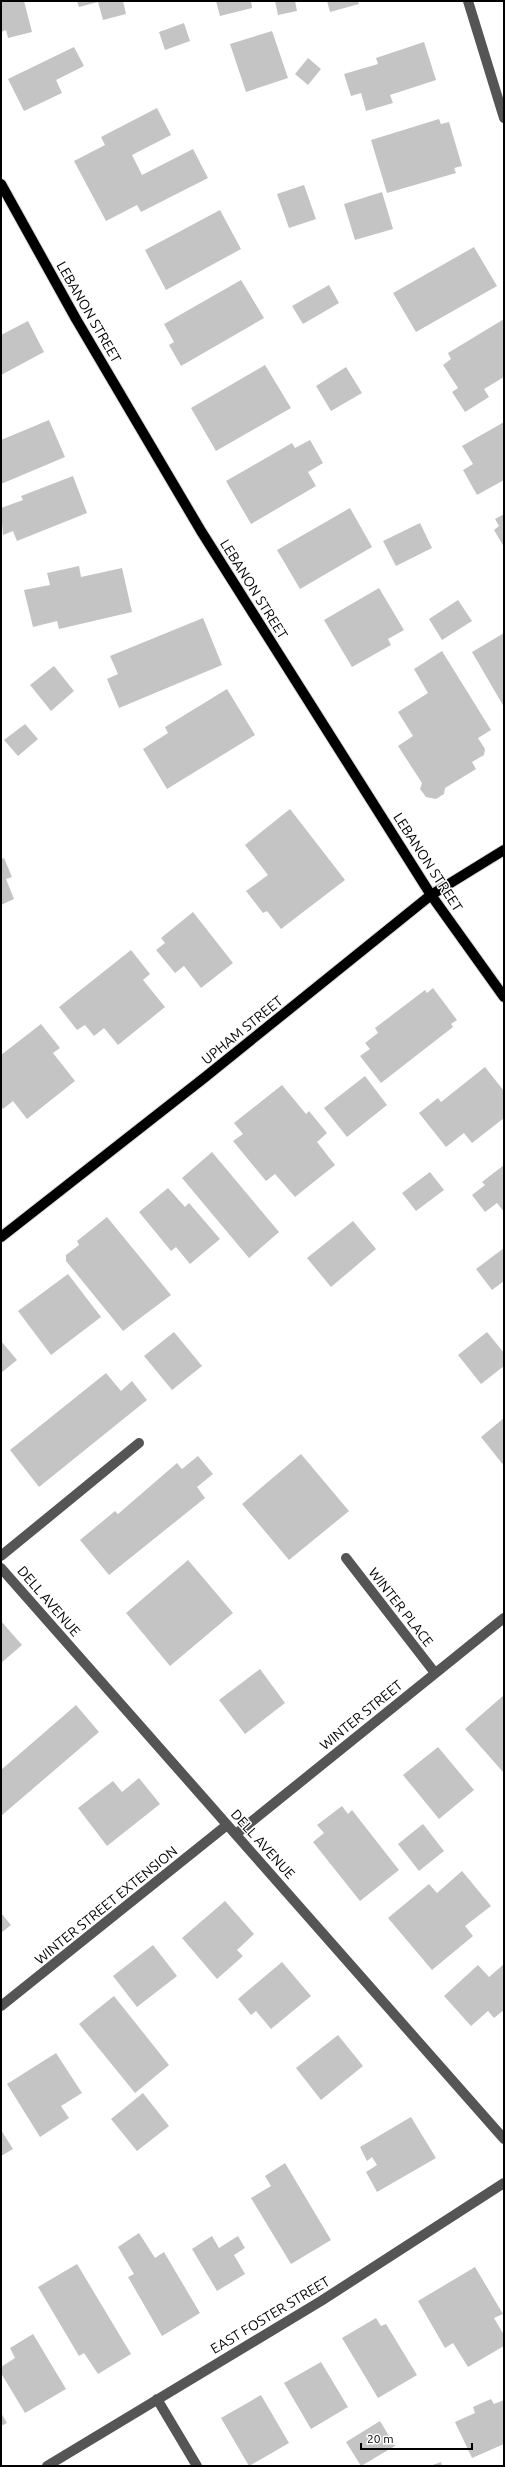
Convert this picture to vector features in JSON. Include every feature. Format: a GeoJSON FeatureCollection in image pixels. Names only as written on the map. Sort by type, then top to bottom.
{"type":"FeatureCollection","features":[{"type":"Feature","properties":{"kind":"main road","name":"LEBANON STREET"},"geometry":{"type":"LineString","coordinates":[[1,184],[76,319],[197,524],[431,895],[504,997]]}},
{"type":"Feature","properties":{"kind":"main road","name":"UPHAM STREET"},"geometry":{"type":"LineString","coordinates":[[1,1237],[204,1078],[431,895],[504,850]]}},
{"type":"Feature","properties":{"kind":"street"},"geometry":{"type":"LineString","coordinates":[[468,1],[504,118]]}},
{"type":"Feature","properties":{"kind":"street"},"geometry":{"type":"LineString","coordinates":[[1,1556],[139,1443]]}},
{"type":"Feature","properties":{"kind":"street","name":"WINTER PLACE"},"geometry":{"type":"LineString","coordinates":[[346,1558],[435,1673]]}},
{"type":"Feature","properties":{"kind":"street","name":"DELL AVENUE"},"geometry":{"type":"LineString","coordinates":[[1,1568],[504,2139]]}},
{"type":"Feature","properties":{"kind":"street","name":"WINTER STREET"},"geometry":{"type":"LineString","coordinates":[[236,1834],[504,1618]]}},
{"type":"Feature","properties":{"kind":"street","name":"WINTER STREET EXTENSION"},"geometry":{"type":"LineString","coordinates":[[1,2006],[227,1825]]}},
{"type":"Feature","properties":{"kind":"street","name":"EAST FOSTER STREET"},"geometry":{"type":"LineString","coordinates":[[48,2466],[321,2301],[504,2183]]}},
{"type":"Feature","properties":{"kind":"street"},"geometry":{"type":"LineString","coordinates":[[157,2399],[197,2466]]}},
{"type":"Feature","properties":{"kind":"building"},"geometry":{"type":"Polygon","coordinates":[[[1,1],[24,1],[32,32],[8,38],[6,30],[1,32],[1,1]]]}},
{"type":"Feature","properties":{"kind":"building"},"geometry":{"type":"Polygon","coordinates":[[[77,1],[123,1],[126,14],[103,20],[98,2],[79,7],[77,1]]]}},
{"type":"Feature","properties":{"kind":"building"},"geometry":{"type":"Polygon","coordinates":[[[216,1],[251,1],[252,8],[220,16],[216,1]]]}},
{"type":"Feature","properties":{"kind":"building"},"geometry":{"type":"Polygon","coordinates":[[[275,1],[295,1],[297,11],[278,15],[275,1]]]}},
{"type":"Feature","properties":{"kind":"building"},"geometry":{"type":"Polygon","coordinates":[[[327,1],[358,1],[359,4],[330,12],[327,1]]]}},
{"type":"Feature","properties":{"kind":"building"},"geometry":{"type":"Polygon","coordinates":[[[184,23],[190,41],[165,50],[159,32],[184,23]]]}},
{"type":"Feature","properties":{"kind":"building"},"geometry":{"type":"Polygon","coordinates":[[[272,31],[288,78],[246,92],[230,44],[272,31]]]}},
{"type":"Feature","properties":{"kind":"building"},"geometry":{"type":"Polygon","coordinates":[[[424,42],[436,80],[390,95],[393,103],[366,111],[361,93],[351,96],[344,74],[378,64],[376,58],[424,42]]]}},
{"type":"Feature","properties":{"kind":"building"},"geometry":{"type":"Polygon","coordinates":[[[74,47],[84,66],[56,80],[62,93],[24,111],[8,79],[74,47]]]}},
{"type":"Feature","properties":{"kind":"building"},"geometry":{"type":"Polygon","coordinates":[[[308,58],[321,69],[308,85],[295,74],[308,58]]]}},
{"type":"Feature","properties":{"kind":"building"},"geometry":{"type":"Polygon","coordinates":[[[157,108],[171,135],[132,155],[142,175],[193,149],[208,178],[141,212],[137,205],[106,221],[74,161],[105,145],[101,137],[157,108]]]}},
{"type":"Feature","properties":{"kind":"building"},"geometry":{"type":"Polygon","coordinates":[[[439,119],[441,124],[449,122],[462,166],[454,168],[456,173],[387,193],[371,140],[439,119]]]}},
{"type":"Feature","properties":{"kind":"building"},"geometry":{"type":"Polygon","coordinates":[[[304,185],[316,219],[289,228],[277,194],[304,185]]]}},
{"type":"Feature","properties":{"kind":"building"},"geometry":{"type":"Polygon","coordinates":[[[382,192],[393,229],[355,240],[344,204],[382,192]]]}},
{"type":"Feature","properties":{"kind":"building"},"geometry":{"type":"Polygon","coordinates":[[[220,210],[241,249],[166,290],[145,250],[220,210]]]}},
{"type":"Feature","properties":{"kind":"building"},"geometry":{"type":"Polygon","coordinates":[[[474,247],[497,286],[416,332],[393,293],[474,247]]]}},
{"type":"Feature","properties":{"kind":"building"},"geometry":{"type":"Polygon","coordinates":[[[241,280],[264,318],[181,366],[169,345],[174,342],[164,324],[241,280]]]}},
{"type":"Feature","properties":{"kind":"building"},"geometry":{"type":"Polygon","coordinates":[[[329,285],[339,303],[303,324],[292,306],[329,285]]]}},
{"type":"Feature","properties":{"kind":"building"},"geometry":{"type":"Polygon","coordinates":[[[504,319],[504,377],[484,389],[489,397],[465,412],[452,392],[458,388],[443,365],[451,359],[448,353],[504,319]]]}},
{"type":"Feature","properties":{"kind":"building"},"geometry":{"type":"Polygon","coordinates":[[[28,321],[44,352],[1,375],[1,335],[28,321]]]}},
{"type":"Feature","properties":{"kind":"building"},"geometry":{"type":"Polygon","coordinates":[[[265,365],[291,408],[216,451],[191,408],[265,365]]]}},
{"type":"Feature","properties":{"kind":"building"},"geometry":{"type":"Polygon","coordinates":[[[346,367],[362,393],[331,411],[316,386],[346,367]]]}},
{"type":"Feature","properties":{"kind":"building"},"geometry":{"type":"Polygon","coordinates":[[[49,420],[65,457],[1,484],[1,440],[49,420]]]}},
{"type":"Feature","properties":{"kind":"building"},"geometry":{"type":"Polygon","coordinates":[[[504,422],[504,480],[477,495],[463,470],[473,464],[462,446],[504,422]]]}},
{"type":"Feature","properties":{"kind":"building"},"geometry":{"type":"Polygon","coordinates":[[[310,440],[323,463],[308,472],[316,486],[251,524],[226,481],[292,443],[295,448],[310,440]]]}},
{"type":"Feature","properties":{"kind":"building"},"geometry":{"type":"Polygon","coordinates":[[[73,476],[87,513],[17,541],[13,531],[3,535],[1,508],[23,500],[21,496],[73,476]]]}},
{"type":"Feature","properties":{"kind":"building"},"geometry":{"type":"Polygon","coordinates":[[[350,508],[372,547],[300,589],[277,550],[350,508]]]}},
{"type":"Feature","properties":{"kind":"building"},"geometry":{"type":"Polygon","coordinates":[[[504,514],[504,547],[494,530],[499,526],[495,519],[504,514]]]}},
{"type":"Feature","properties":{"kind":"building"},"geometry":{"type":"Polygon","coordinates":[[[420,523],[432,548],[396,566],[383,541],[420,523]]]}},
{"type":"Feature","properties":{"kind":"building"},"geometry":{"type":"Polygon","coordinates":[[[79,566],[81,577],[122,568],[132,612],[59,629],[57,621],[33,627],[24,590],[50,585],[47,573],[79,566]]]}},
{"type":"Feature","properties":{"kind":"building"},"geometry":{"type":"Polygon","coordinates":[[[379,588],[404,630],[388,639],[391,645],[352,667],[324,620],[379,588]]]}},
{"type":"Feature","properties":{"kind":"building"},"geometry":{"type":"Polygon","coordinates":[[[458,600],[472,621],[442,640],[429,619],[458,600]]]}},
{"type":"Feature","properties":{"kind":"building"},"geometry":{"type":"Polygon","coordinates":[[[203,618],[222,665],[119,708],[107,679],[118,674],[110,656],[203,618]]]}},
{"type":"Feature","properties":{"kind":"building"},"geometry":{"type":"Polygon","coordinates":[[[504,633],[504,707],[472,652],[504,633]]]}},
{"type":"Feature","properties":{"kind":"building"},"geometry":{"type":"Polygon","coordinates":[[[442,651],[491,730],[478,738],[485,749],[484,755],[472,762],[476,769],[445,788],[444,794],[436,799],[426,797],[420,789],[422,783],[398,746],[413,736],[398,712],[428,693],[414,669],[442,651]]]}},
{"type":"Feature","properties":{"kind":"building"},"geometry":{"type":"Polygon","coordinates":[[[54,666],[74,691],[51,711],[30,685],[54,666]]]}},
{"type":"Feature","properties":{"kind":"building"},"geometry":{"type":"Polygon","coordinates":[[[227,689],[255,735],[167,789],[143,749],[168,733],[165,727],[227,689]]]}},
{"type":"Feature","properties":{"kind":"building"},"geometry":{"type":"Polygon","coordinates":[[[25,724],[38,739],[18,756],[4,740],[25,724]]]}},
{"type":"Feature","properties":{"kind":"building"},"geometry":{"type":"Polygon","coordinates":[[[290,809],[345,880],[281,929],[267,911],[263,913],[246,891],[268,875],[245,845],[290,809]]]}},
{"type":"Feature","properties":{"kind":"building"},"geometry":{"type":"Polygon","coordinates":[[[4,858],[12,877],[6,879],[14,899],[1,905],[1,859],[4,858]]]}},
{"type":"Feature","properties":{"kind":"building"},"geometry":{"type":"Polygon","coordinates":[[[193,912],[233,963],[201,988],[184,966],[175,973],[156,950],[165,943],[161,938],[193,912]]]}},
{"type":"Feature","properties":{"kind":"building"},"geometry":{"type":"Polygon","coordinates":[[[131,950],[150,974],[143,980],[165,1007],[118,1045],[104,1028],[94,1036],[85,1025],[77,1030],[59,1007],[131,950]]]}},
{"type":"Feature","properties":{"kind":"building"},"geometry":{"type":"Polygon","coordinates":[[[433,988],[457,1020],[451,1024],[453,1027],[381,1083],[360,1056],[370,1049],[365,1043],[378,1033],[375,1028],[425,990],[427,993],[433,988]]]}},
{"type":"Feature","properties":{"kind":"building"},"geometry":{"type":"Polygon","coordinates":[[[41,1024],[60,1048],[53,1053],[75,1081],[27,1119],[13,1101],[3,1109],[1,1106],[1,1055],[41,1024]]]}},
{"type":"Feature","properties":{"kind":"building"},"geometry":{"type":"Polygon","coordinates":[[[485,1067],[504,1091],[504,1118],[472,1143],[464,1133],[446,1147],[419,1113],[438,1098],[441,1102],[485,1067]]]}},
{"type":"Feature","properties":{"kind":"building"},"geometry":{"type":"Polygon","coordinates":[[[365,1076],[387,1105],[347,1137],[324,1108],[365,1076]]]}},
{"type":"Feature","properties":{"kind":"building"},"geometry":{"type":"Polygon","coordinates":[[[282,1085],[306,1114],[309,1111],[327,1133],[317,1142],[335,1165],[295,1197],[275,1174],[266,1181],[233,1141],[243,1134],[234,1123],[282,1085]]]}},
{"type":"Feature","properties":{"kind":"building"},"geometry":{"type":"Polygon","coordinates":[[[212,1152],[279,1232],[249,1258],[182,1178],[212,1152]]]}},
{"type":"Feature","properties":{"kind":"building"},"geometry":{"type":"Polygon","coordinates":[[[504,1165],[504,1212],[497,1203],[485,1212],[472,1195],[485,1185],[482,1182],[504,1165]]]}},
{"type":"Feature","properties":{"kind":"building"},"geometry":{"type":"Polygon","coordinates":[[[430,1172],[444,1190],[416,1211],[402,1193],[430,1172]]]}},
{"type":"Feature","properties":{"kind":"building"},"geometry":{"type":"Polygon","coordinates":[[[168,1188],[185,1207],[189,1203],[220,1239],[190,1264],[176,1247],[171,1251],[139,1212],[168,1188]]]}},
{"type":"Feature","properties":{"kind":"building"},"geometry":{"type":"Polygon","coordinates":[[[107,1217],[171,1295],[123,1331],[66,1261],[66,1255],[79,1245],[77,1241],[107,1217]]]}},
{"type":"Feature","properties":{"kind":"building"},"geometry":{"type":"Polygon","coordinates":[[[353,1221],[376,1249],[331,1287],[307,1258],[353,1221]]]}},
{"type":"Feature","properties":{"kind":"building"},"geometry":{"type":"Polygon","coordinates":[[[504,1248],[504,1281],[492,1290],[476,1269],[504,1248]]]}},
{"type":"Feature","properties":{"kind":"building"},"geometry":{"type":"Polygon","coordinates":[[[68,1274],[101,1317],[51,1355],[18,1311],[68,1274]]]}},
{"type":"Feature","properties":{"kind":"building"},"geometry":{"type":"Polygon","coordinates":[[[174,1332],[202,1366],[172,1390],[144,1356],[174,1332]]]}},
{"type":"Feature","properties":{"kind":"building"},"geometry":{"type":"Polygon","coordinates":[[[487,1332],[504,1353],[504,1366],[481,1384],[458,1355],[487,1332]]]}},
{"type":"Feature","properties":{"kind":"building"},"geometry":{"type":"Polygon","coordinates":[[[1,1341],[17,1360],[1,1373],[1,1341]]]}},
{"type":"Feature","properties":{"kind":"building"},"geometry":{"type":"Polygon","coordinates":[[[106,1373],[121,1391],[132,1381],[147,1400],[39,1487],[10,1450],[106,1373]]]}},
{"type":"Feature","properties":{"kind":"building"},"geometry":{"type":"Polygon","coordinates":[[[504,1418],[504,1466],[481,1437],[504,1418]]]}},
{"type":"Feature","properties":{"kind":"building"},"geometry":{"type":"Polygon","coordinates":[[[301,1454],[349,1511],[289,1560],[242,1504],[301,1454]]]}},
{"type":"Feature","properties":{"kind":"building"},"geometry":{"type":"Polygon","coordinates":[[[198,1456],[213,1474],[197,1487],[205,1498],[109,1575],[80,1540],[115,1511],[118,1514],[177,1463],[182,1469],[198,1456]]]}},
{"type":"Feature","properties":{"kind":"building"},"geometry":{"type":"Polygon","coordinates":[[[188,1560],[233,1613],[170,1666],[126,1613],[188,1560]]]}},
{"type":"Feature","properties":{"kind":"building"},"geometry":{"type":"Polygon","coordinates":[[[1,1621],[22,1645],[1,1663],[1,1621]]]}},
{"type":"Feature","properties":{"kind":"building"},"geometry":{"type":"Polygon","coordinates":[[[260,1669],[285,1703],[245,1734],[219,1700],[260,1669]]]}},
{"type":"Feature","properties":{"kind":"building"},"geometry":{"type":"Polygon","coordinates":[[[504,1695],[504,1771],[503,1772],[465,1729],[504,1695]]]}},
{"type":"Feature","properties":{"kind":"building"},"geometry":{"type":"Polygon","coordinates":[[[76,1705],[99,1732],[1,1816],[1,1770],[76,1705]]]}},
{"type":"Feature","properties":{"kind":"building"},"geometry":{"type":"Polygon","coordinates":[[[438,1747],[474,1790],[439,1819],[403,1775],[438,1747]]]}},
{"type":"Feature","properties":{"kind":"building"},"geometry":{"type":"Polygon","coordinates":[[[139,1778],[160,1804],[107,1846],[78,1808],[113,1781],[122,1792],[139,1778]]]}},
{"type":"Feature","properties":{"kind":"building"},"geometry":{"type":"Polygon","coordinates":[[[342,1806],[348,1814],[352,1810],[399,1870],[360,1901],[313,1842],[324,1833],[317,1825],[342,1806]]]}},
{"type":"Feature","properties":{"kind":"building"},"geometry":{"type":"Polygon","coordinates":[[[423,1824],[444,1851],[419,1871],[398,1844],[423,1824]]]}},
{"type":"Feature","properties":{"kind":"building"},"geometry":{"type":"Polygon","coordinates":[[[462,1871],[491,1906],[465,1926],[473,1936],[432,1970],[388,1918],[429,1884],[437,1893],[462,1871]]]}},
{"type":"Feature","properties":{"kind":"building"},"geometry":{"type":"Polygon","coordinates":[[[225,1901],[254,1934],[237,1950],[243,1956],[217,1979],[182,1938],[225,1901]]]}},
{"type":"Feature","properties":{"kind":"building"},"geometry":{"type":"Polygon","coordinates":[[[1,1913],[11,1925],[1,1933],[1,1913]]]}},
{"type":"Feature","properties":{"kind":"building"},"geometry":{"type":"Polygon","coordinates":[[[153,1945],[177,1976],[137,2007],[113,1976],[153,1945]]]}},
{"type":"Feature","properties":{"kind":"building"},"geometry":{"type":"Polygon","coordinates":[[[282,1962],[311,1996],[271,2029],[256,2011],[251,2015],[238,1999],[282,1962]]]}},
{"type":"Feature","properties":{"kind":"building"},"geometry":{"type":"Polygon","coordinates":[[[504,1964],[504,2010],[494,2018],[488,2011],[471,2026],[444,1996],[478,1965],[489,1977],[504,1964]]]}},
{"type":"Feature","properties":{"kind":"building"},"geometry":{"type":"Polygon","coordinates":[[[114,1996],[169,2065],[135,2093],[79,2024],[114,1996]]]}},
{"type":"Feature","properties":{"kind":"building"},"geometry":{"type":"Polygon","coordinates":[[[338,2035],[363,2066],[321,2100],[296,2068],[338,2035]]]}},
{"type":"Feature","properties":{"kind":"building"},"geometry":{"type":"Polygon","coordinates":[[[56,2053],[82,2093],[61,2106],[69,2118],[40,2137],[7,2084],[56,2053]]]}},
{"type":"Feature","properties":{"kind":"building"},"geometry":{"type":"Polygon","coordinates":[[[143,2093],[169,2126],[137,2151],[111,2119],[143,2093]]]}},
{"type":"Feature","properties":{"kind":"building"},"geometry":{"type":"Polygon","coordinates":[[[411,2117],[436,2158],[377,2192],[366,2172],[377,2165],[372,2157],[367,2161],[360,2147],[411,2117]]]}},
{"type":"Feature","properties":{"kind":"building"},"geometry":{"type":"Polygon","coordinates":[[[1,2130],[13,2149],[1,2156],[1,2130]]]}},
{"type":"Feature","properties":{"kind":"building"},"geometry":{"type":"Polygon","coordinates":[[[285,2163],[331,2240],[291,2264],[251,2198],[271,2186],[265,2176],[285,2163]]]}},
{"type":"Feature","properties":{"kind":"building"},"geometry":{"type":"Polygon","coordinates":[[[139,2233],[155,2258],[164,2252],[200,2313],[162,2336],[128,2277],[134,2274],[118,2247],[139,2233]]]}},
{"type":"Feature","properties":{"kind":"building"},"geometry":{"type":"Polygon","coordinates":[[[212,2236],[219,2248],[238,2236],[245,2248],[234,2255],[245,2274],[217,2291],[192,2249],[212,2236]]]}},
{"type":"Feature","properties":{"kind":"building"},"geometry":{"type":"Polygon","coordinates":[[[77,2264],[131,2354],[98,2374],[84,2353],[79,2356],[38,2287],[77,2264]]]}},
{"type":"Feature","properties":{"kind":"building"},"geometry":{"type":"Polygon","coordinates":[[[475,2267],[503,2314],[494,2318],[504,2335],[504,2346],[468,2367],[453,2343],[445,2348],[418,2301],[475,2267]]]}},
{"type":"Feature","properties":{"kind":"building"},"geometry":{"type":"Polygon","coordinates":[[[376,2318],[381,2326],[386,2324],[417,2375],[378,2398],[342,2338],[376,2318]]]}},
{"type":"Feature","properties":{"kind":"building"},"geometry":{"type":"Polygon","coordinates":[[[33,2334],[66,2389],[25,2413],[1,2373],[1,2367],[15,2358],[10,2348],[33,2334]]]}},
{"type":"Feature","properties":{"kind":"building"},"geometry":{"type":"Polygon","coordinates":[[[321,2362],[348,2407],[311,2429],[284,2383],[321,2362]]]}},
{"type":"Feature","properties":{"kind":"building"},"geometry":{"type":"Polygon","coordinates":[[[261,2395],[289,2443],[249,2466],[221,2418],[261,2395]]]}},
{"type":"Feature","properties":{"kind":"building"},"geometry":{"type":"Polygon","coordinates":[[[491,2399],[494,2404],[504,2400],[504,2444],[472,2458],[455,2422],[475,2413],[473,2407],[491,2399]]]}},
{"type":"Feature","properties":{"kind":"building"},"geometry":{"type":"Polygon","coordinates":[[[1,2413],[7,2423],[1,2426],[1,2413]]]}},
{"type":"Feature","properties":{"kind":"building"},"geometry":{"type":"Polygon","coordinates":[[[380,2421],[395,2446],[361,2466],[346,2442],[380,2421]]]}},
{"type":"Feature","properties":{"kind":"building"},"geometry":{"type":"Polygon","coordinates":[[[441,2462],[442,2466],[430,2466],[441,2462]]]}}]}
